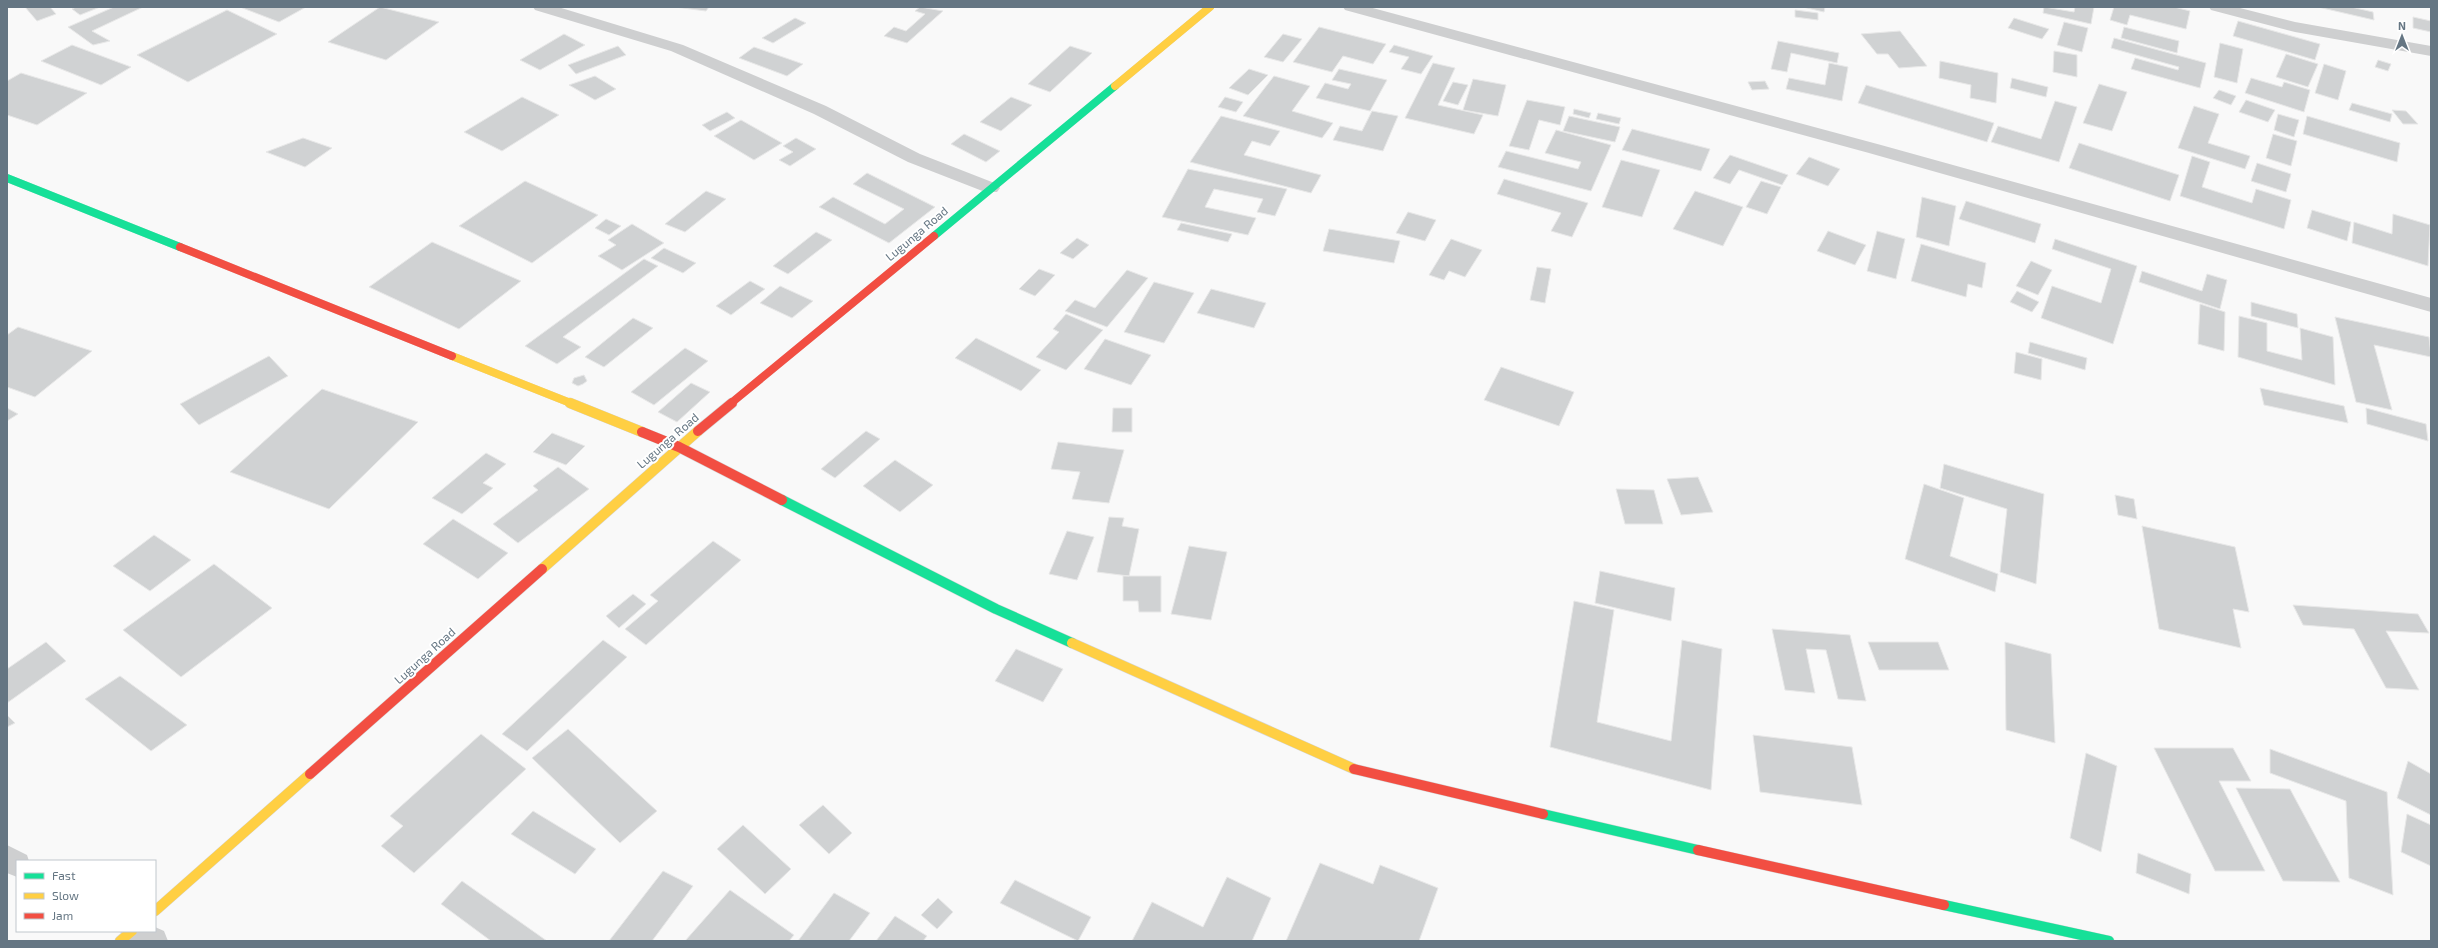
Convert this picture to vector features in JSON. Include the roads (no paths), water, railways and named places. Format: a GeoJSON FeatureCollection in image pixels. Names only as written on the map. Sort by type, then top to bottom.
{"type":"FeatureCollection","features":[{"type":"Feature","properties":{"kind":"street"},"geometry":{"type":"LineString","coordinates":[[541,7],[677,48],[820,110],[914,158],[991,188]]}},
{"type":"Feature","properties":{"kind":"street","name":"Lugunga Road"},"geometry":{"type":"LineString","coordinates":[[156,910],[679,447],[1210,7]]}},
{"type":"Feature","properties":{"kind":"street"},"geometry":{"type":"LineString","coordinates":[[1351,7],[1875,149],[2431,305]]}},
{"type":"Feature","properties":{"kind":"street"},"geometry":{"type":"LineString","coordinates":[[2217,7],[2295,27],[2431,51]]}},
{"type":"Feature","properties":{"kind":"street"},"geometry":{"type":"LineString","coordinates":[[7,178],[679,447],[996,609],[1361,772],[1762,865],[2109,941]]}},
{"type":"Feature","properties":{"kind":"street"},"geometry":{"type":"LineString","coordinates":[[7,858],[16,863]]}},
{"type":"Feature","properties":{"kind":"street"},"geometry":{"type":"LineString","coordinates":[[120,941],[132,932]]}},
{"type":"Feature","properties":{"kind":"street"},"geometry":{"type":"LineString","coordinates":[[135,932],[154,941]]}}]}
